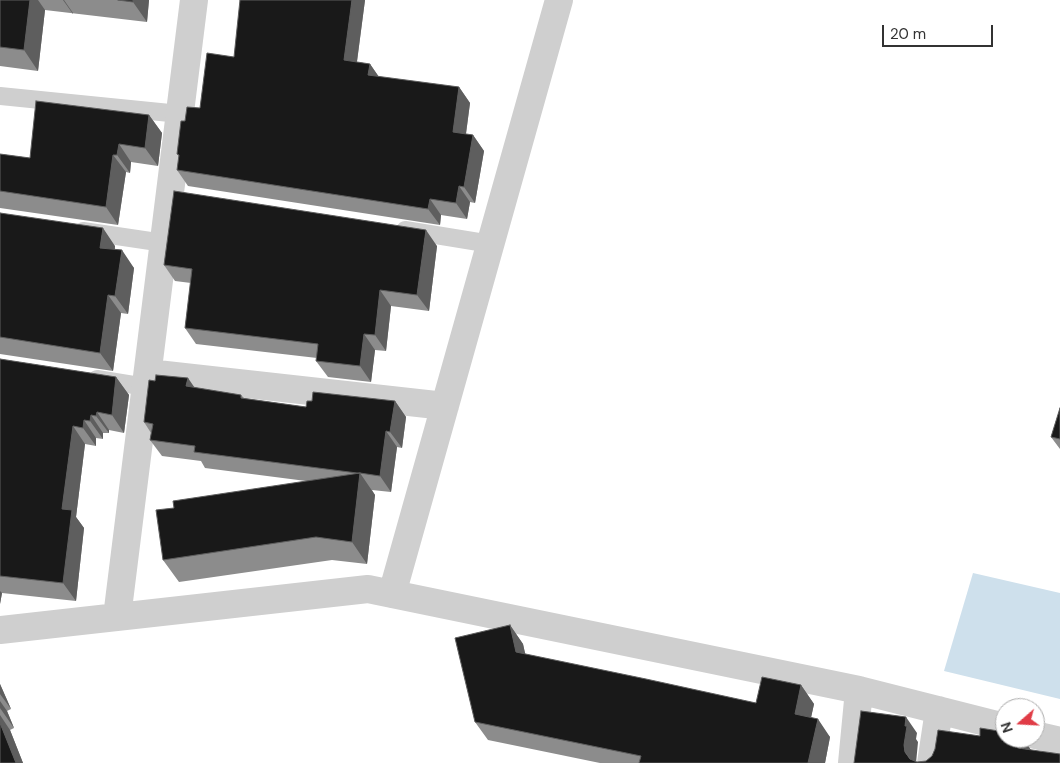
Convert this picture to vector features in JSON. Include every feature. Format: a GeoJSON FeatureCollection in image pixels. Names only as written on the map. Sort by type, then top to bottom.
{"type":"FeatureCollection","features":[{"type":"Feature","properties":{"kind":"street"},"geometry":{"type":"LineString","coordinates":[[117,617],[164,243],[180,195],[180,114],[194,0]]}},
{"type":"Feature","properties":{"kind":"street"},"geometry":{"type":"LineString","coordinates":[[392,594],[559,0]]}},
{"type":"Feature","properties":{"kind":"street"},"geometry":{"type":"LineString","coordinates":[[147,380],[445,406]]}},
{"type":"Feature","properties":{"kind":"street"},"geometry":{"type":"LineString","coordinates":[[0,630],[368,589],[859,690],[995,724]]}},
{"type":"Feature","properties":{"kind":"street"},"geometry":{"type":"LineString","coordinates":[[852,763],[859,690]]}},
{"type":"Feature","properties":{"kind":"street"},"geometry":{"type":"LineString","coordinates":[[931,763],[939,710]]}},
{"type":"Feature","properties":{"kind":"lane"},"geometry":{"type":"LineString","coordinates":[[0,96],[180,114]]}},
{"type":"Feature","properties":{"kind":"lane"},"geometry":{"type":"LineString","coordinates":[[68,228],[164,243]]}},
{"type":"Feature","properties":{"kind":"lane"},"geometry":{"type":"LineString","coordinates":[[394,228],[491,244]]}},
{"type":"Feature","properties":{"kind":"lane"},"geometry":{"type":"LineString","coordinates":[[78,376],[147,380]]}},
{"type":"Feature","properties":{"kind":"water"},"geometry":{"type":"Polygon","coordinates":[[[973,573],[1060,593],[1060,699],[944,671],[973,573]]]}},
{"type":"Feature","properties":{"kind":"building"},"geometry":{"type":"Polygon","coordinates":[[[0,0],[30,0],[24,50],[0,47],[0,0]]]}},
{"type":"Feature","properties":{"kind":"building"},"geometry":{"type":"Polygon","coordinates":[[[240,0],[352,0],[344,60],[370,64],[368,75],[459,87],[453,132],[473,135],[464,187],[459,186],[456,203],[430,199],[428,209],[177,170],[181,121],[185,121],[187,107],[200,108],[207,53],[234,57],[240,0]]]}},
{"type":"Feature","properties":{"kind":"building"},"geometry":{"type":"Polygon","coordinates":[[[36,101],[149,115],[145,148],[119,144],[117,155],[113,155],[106,207],[0,191],[0,154],[30,158],[36,101]]]}},
{"type":"Feature","properties":{"kind":"building"},"geometry":{"type":"Polygon","coordinates":[[[174,191],[426,230],[417,295],[380,290],[375,335],[364,334],[360,366],[316,361],[318,344],[185,328],[192,269],[164,265],[174,191]]]}},
{"type":"Feature","properties":{"kind":"building"},"geometry":{"type":"Polygon","coordinates":[[[0,213],[103,228],[100,248],[122,250],[115,296],[108,295],[100,353],[0,337],[0,213]]]}},
{"type":"Feature","properties":{"kind":"building"},"geometry":{"type":"Polygon","coordinates":[[[0,359],[116,377],[112,415],[97,412],[96,416],[91,415],[90,421],[84,420],[83,428],[73,426],[62,509],[72,510],[63,583],[0,576],[0,359]]]}},
{"type":"Feature","properties":{"kind":"building"},"geometry":{"type":"Polygon","coordinates":[[[156,375],[188,378],[186,386],[241,395],[241,398],[306,407],[307,401],[312,401],[313,392],[395,401],[390,432],[386,431],[380,476],[194,452],[195,446],[150,440],[153,424],[144,422],[149,380],[155,381],[156,375]]]}},
{"type":"Feature","properties":{"kind":"building"},"geometry":{"type":"Polygon","coordinates":[[[1060,408],[1060,439],[1051,437],[1060,408]]]}},
{"type":"Feature","properties":{"kind":"building"},"geometry":{"type":"Polygon","coordinates":[[[360,473],[352,542],[316,537],[163,560],[156,510],[174,508],[173,501],[360,473]]]}},
{"type":"Feature","properties":{"kind":"building"},"geometry":{"type":"Polygon","coordinates":[[[510,625],[516,652],[756,703],[762,677],[801,685],[795,714],[818,719],[808,763],[639,763],[641,756],[475,722],[455,638],[510,625]]]}},
{"type":"Feature","properties":{"kind":"building"},"geometry":{"type":"Polygon","coordinates":[[[861,711],[906,717],[905,752],[910,759],[917,762],[926,761],[932,756],[938,730],[980,736],[980,728],[995,730],[995,748],[1018,748],[1060,754],[1060,763],[854,763],[861,711]]]}},
{"type":"Feature","properties":{"kind":"building"},"geometry":{"type":"Polygon","coordinates":[[[0,723],[16,763],[0,763],[0,723]]]}}]}
